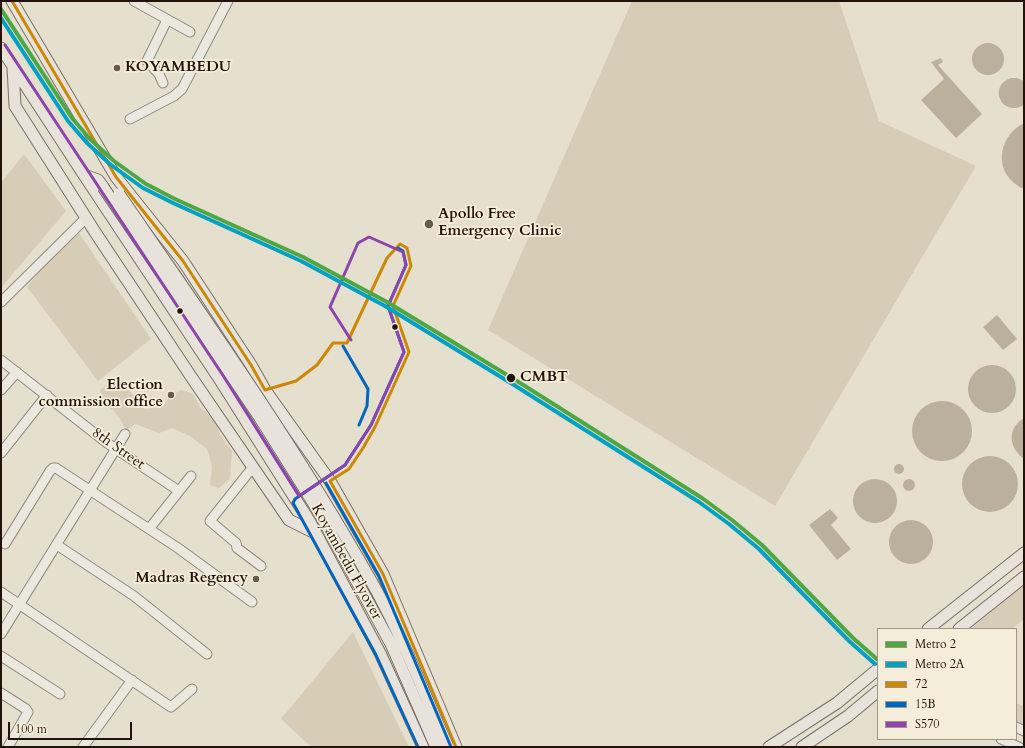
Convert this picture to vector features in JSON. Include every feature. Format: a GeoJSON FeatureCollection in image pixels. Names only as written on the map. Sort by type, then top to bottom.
{"type":"FeatureCollection","features":[{"type":"Feature","properties":{"kind":"main road"},"geometry":{"type":"LineString","coordinates":[[12,1],[116,177],[183,261],[251,365],[265,390],[330,481],[383,574],[456,747]]}},
{"type":"Feature","properties":{"kind":"main road"},"geometry":{"type":"LineString","coordinates":[[1,48],[224,385],[298,503],[316,533],[380,653],[423,747]]}},
{"type":"Feature","properties":{"kind":"main road"},"geometry":{"type":"LineString","coordinates":[[13,67],[14,106],[86,218],[192,378],[289,520],[316,533]]}},
{"type":"Feature","properties":{"kind":"main road","name":"Koyambedu Flyover"},"geometry":{"type":"LineString","coordinates":[[84,175],[98,180],[103,187],[260,418],[319,512],[391,644],[436,747]]}},
{"type":"Feature","properties":{"kind":"main road","name":"Koyambedu Flyover"},"geometry":{"type":"LineString","coordinates":[[116,177],[115,186],[119,194],[215,334],[309,476],[367,574],[398,634],[448,747]]}},
{"type":"Feature","properties":{"kind":"main road"},"geometry":{"type":"LineString","coordinates":[[224,385],[251,365]]}},
{"type":"Feature","properties":{"kind":"main road"},"geometry":{"type":"LineString","coordinates":[[298,503],[330,481]]}},
{"type":"Feature","properties":{"kind":"main road"},"geometry":{"type":"LineString","coordinates":[[929,628],[1024,554]]}},
{"type":"Feature","properties":{"kind":"main road"},"geometry":{"type":"LineString","coordinates":[[960,628],[1024,577]]}},
{"type":"Feature","properties":{"kind":"main road"},"geometry":{"type":"LineString","coordinates":[[769,747],[837,703],[877,670]]}},
{"type":"Feature","properties":{"kind":"main road"},"geometry":{"type":"LineString","coordinates":[[401,698],[431,687]]}},
{"type":"Feature","properties":{"kind":"main road"},"geometry":{"type":"LineString","coordinates":[[802,747],[848,716],[877,692]]}},
{"type":"Feature","properties":{"kind":"street"},"geometry":{"type":"LineString","coordinates":[[134,1],[190,32]]}},
{"type":"Feature","properties":{"kind":"street"},"geometry":{"type":"LineString","coordinates":[[130,118],[174,96],[182,89],[228,1]]}},
{"type":"Feature","properties":{"kind":"street"},"geometry":{"type":"LineString","coordinates":[[163,83],[159,74],[147,61],[167,20]]}},
{"type":"Feature","properties":{"kind":"street"},"geometry":{"type":"LineString","coordinates":[[1,302],[86,218]]}},
{"type":"Feature","properties":{"kind":"street","name":"8th Street"},"geometry":{"type":"LineString","coordinates":[[1,360],[107,443],[179,491]]}},
{"type":"Feature","properties":{"kind":"street"},"geometry":{"type":"LineString","coordinates":[[1,390],[17,372]]}},
{"type":"Feature","properties":{"kind":"street"},"geometry":{"type":"LineString","coordinates":[[1,453],[47,395]]}},
{"type":"Feature","properties":{"kind":"street"},"geometry":{"type":"LineString","coordinates":[[1,634],[125,434]]}},
{"type":"Feature","properties":{"kind":"street"},"geometry":{"type":"LineString","coordinates":[[253,467],[210,521],[236,543],[237,548],[261,566]]}},
{"type":"Feature","properties":{"kind":"street"},"geometry":{"type":"LineString","coordinates":[[5,544],[53,468],[56,468],[149,529],[252,602]]}},
{"type":"Feature","properties":{"kind":"street"},"geometry":{"type":"LineString","coordinates":[[149,529],[191,476]]}},
{"type":"Feature","properties":{"kind":"street"},"geometry":{"type":"LineString","coordinates":[[57,545],[134,596],[206,654]]}},
{"type":"Feature","properties":{"kind":"street"},"geometry":{"type":"LineString","coordinates":[[1,592],[171,707],[192,688]]}},
{"type":"Feature","properties":{"kind":"street"},"geometry":{"type":"LineString","coordinates":[[1,656],[60,694]]}},
{"type":"Feature","properties":{"kind":"street"},"geometry":{"type":"LineString","coordinates":[[84,747],[132,680]]}},
{"type":"Feature","properties":{"kind":"street"},"geometry":{"type":"LineString","coordinates":[[1,692],[26,709],[28,712],[8,747]]}},
{"type":"Feature","properties":{"kind":"street"},"geometry":{"type":"LineString","coordinates":[[1003,740],[1019,747]]}},
{"type":"Feature","properties":{"kind":"shaded area"},"geometry":{"type":"Polygon","coordinates":[[[632,1],[839,1],[879,121],[976,166],[775,506],[488,330],[632,1]]]}},
{"type":"Feature","properties":{"kind":"shaded area"},"geometry":{"type":"Polygon","coordinates":[[[988,43],[999,48],[1004,59],[999,70],[988,75],[977,70],[972,59],[977,48],[988,43]]]}},
{"type":"Feature","properties":{"kind":"shaded area"},"geometry":{"type":"Polygon","coordinates":[[[941,58],[943,62],[938,65],[982,114],[956,138],[921,100],[944,79],[931,62],[941,58]]]}},
{"type":"Feature","properties":{"kind":"shaded area"},"geometry":{"type":"Polygon","coordinates":[[[1011,78],[1017,78],[1024,81],[1024,105],[1016,108],[1009,107],[1004,104],[1000,99],[999,93],[1000,87],[1004,82],[1011,78]]]}},
{"type":"Feature","properties":{"kind":"shaded area"},"geometry":{"type":"Polygon","coordinates":[[[1024,123],[1024,189],[1014,183],[1007,175],[1003,166],[1002,156],[1008,137],[1015,129],[1024,123]]]}},
{"type":"Feature","properties":{"kind":"shaded area"},"geometry":{"type":"Polygon","coordinates":[[[24,154],[66,211],[1,288],[1,183],[24,154]]]}},
{"type":"Feature","properties":{"kind":"shaded area"},"geometry":{"type":"Polygon","coordinates":[[[75,227],[151,339],[98,381],[27,287],[75,227]]]}},
{"type":"Feature","properties":{"kind":"shaded area"},"geometry":{"type":"Polygon","coordinates":[[[997,315],[1017,339],[1003,350],[983,327],[997,315]]]}},
{"type":"Feature","properties":{"kind":"shaded area"},"geometry":{"type":"Polygon","coordinates":[[[987,365],[997,365],[1009,372],[1016,384],[1016,394],[1009,406],[997,413],[987,413],[979,409],[972,402],[968,394],[968,384],[972,376],[979,369],[987,365]]]}},
{"type":"Feature","properties":{"kind":"shaded area"},"geometry":{"type":"Polygon","coordinates":[[[115,379],[121,380],[145,409],[162,407],[171,395],[182,390],[193,394],[200,407],[209,415],[217,426],[219,433],[232,451],[230,479],[219,488],[210,485],[212,466],[207,449],[190,436],[172,428],[159,433],[135,424],[126,431],[121,420],[113,410],[107,406],[100,390],[115,379]]]}},
{"type":"Feature","properties":{"kind":"shaded area"},"geometry":{"type":"Polygon","coordinates":[[[942,401],[958,406],[963,410],[967,415],[972,431],[967,447],[963,452],[958,456],[942,461],[926,456],[921,452],[917,447],[912,431],[917,415],[921,410],[926,406],[942,401]]]}},
{"type":"Feature","properties":{"kind":"shaded area"},"geometry":{"type":"Polygon","coordinates":[[[1024,418],[1024,459],[1015,450],[1012,433],[1018,422],[1024,418]]]}},
{"type":"Feature","properties":{"kind":"shaded area"},"geometry":{"type":"Polygon","coordinates":[[[985,456],[995,456],[1010,464],[1016,473],[1018,484],[1016,495],[1010,504],[995,512],[985,512],[974,507],[967,500],[962,489],[962,479],[967,468],[974,461],[985,456]]]}},
{"type":"Feature","properties":{"kind":"shaded area"},"geometry":{"type":"Polygon","coordinates":[[[897,464],[901,464],[903,465],[903,473],[897,474],[894,471],[894,467],[897,464]]]}},
{"type":"Feature","properties":{"kind":"shaded area"},"geometry":{"type":"Polygon","coordinates":[[[871,479],[879,479],[891,485],[897,497],[897,505],[891,517],[879,523],[871,523],[859,517],[853,505],[853,497],[859,485],[871,479]]]}},
{"type":"Feature","properties":{"kind":"shaded area"},"geometry":{"type":"Polygon","coordinates":[[[907,479],[911,479],[915,485],[911,491],[907,491],[903,487],[903,483],[907,479]]]}},
{"type":"Feature","properties":{"kind":"shaded area"},"geometry":{"type":"Polygon","coordinates":[[[830,509],[838,518],[831,525],[851,549],[837,560],[809,525],[830,509]]]}},
{"type":"Feature","properties":{"kind":"shaded area"},"geometry":{"type":"Polygon","coordinates":[[[907,520],[915,520],[927,526],[933,538],[933,546],[927,558],[915,564],[907,564],[895,558],[889,546],[889,538],[895,526],[907,520]]]}},
{"type":"Feature","properties":{"kind":"shaded area"},"geometry":{"type":"Polygon","coordinates":[[[1024,582],[1024,619],[1013,628],[972,628],[1024,582]]]}},
{"type":"Feature","properties":{"kind":"shaded area"},"geometry":{"type":"Polygon","coordinates":[[[353,632],[409,747],[312,747],[281,719],[353,632]]]}},
{"type":"Feature","properties":{"kind":"shaded area"},"geometry":{"type":"Polygon","coordinates":[[[1017,703],[1024,706],[1024,726],[1017,723],[1017,703]]]}},
{"type":"Feature","properties":{"kind":"metro line","name":"2"},"geometry":{"type":"LineString","coordinates":[[1,9],[72,118],[90,139],[114,161],[146,184],[175,199],[303,257],[387,302],[517,381],[702,498],[762,545],[853,638],[877,659]]}},
{"type":"Feature","properties":{"kind":"metro line","name":"2A"},"geometry":{"type":"LineString","coordinates":[[1,18],[68,121],[87,143],[111,165],[143,188],[301,261],[385,306],[514,385],[699,502],[759,549],[849,641],[875,664]]}},
{"type":"Feature","properties":{"kind":"transit line","name":"72"},"geometry":{"type":"LineString","coordinates":[[12,1],[116,177],[183,261],[251,365],[265,390],[296,381],[317,365],[333,343],[347,343],[387,258],[400,244],[407,248],[411,266],[393,306],[409,352],[375,427],[363,448],[349,469],[330,481],[383,574],[456,747]]}},
{"type":"Feature","properties":{"kind":"transit line","name":"S570"},"geometry":{"type":"LineString","coordinates":[[5,45],[224,377],[299,496],[345,465],[371,425],[404,352],[388,306],[406,265],[403,252],[369,237],[358,243],[330,307],[351,340]]}},
{"type":"Feature","properties":{"kind":"transit line","name":"15B"},"geometry":{"type":"LineString","coordinates":[[398,248],[403,251],[406,265],[388,306],[404,352],[371,425],[345,465],[295,499],[293,503],[376,655],[418,747]]}},
{"type":"Feature","properties":{"kind":"transit line","name":"15B"},"geometry":{"type":"LineString","coordinates":[[343,346],[368,389],[367,406],[359,425]]}},
{"type":"Feature","properties":{"kind":"transit line","name":"15B"},"geometry":{"type":"LineString","coordinates":[[326,483],[379,576],[451,747]]}},
{"type":"Feature","properties":{"kind":"place","name":"KOYAMBEDU"},"geometry":{"type":"Point","coordinates":[117,68]}},
{"type":"Feature","properties":{"kind":"place","name":"Apollo Free Emergency Clinic"},"geometry":{"type":"Point","coordinates":[429,224]}},
{"type":"Feature","properties":{"kind":"place","name":"CMBT"},"geometry":{"type":"Point","coordinates":[511,378]}},
{"type":"Feature","properties":{"kind":"place","name":"Election commission office"},"geometry":{"type":"Point","coordinates":[171,395]}},
{"type":"Feature","properties":{"kind":"place","name":"Madras Regency"},"geometry":{"type":"Point","coordinates":[256,579]}}]}
